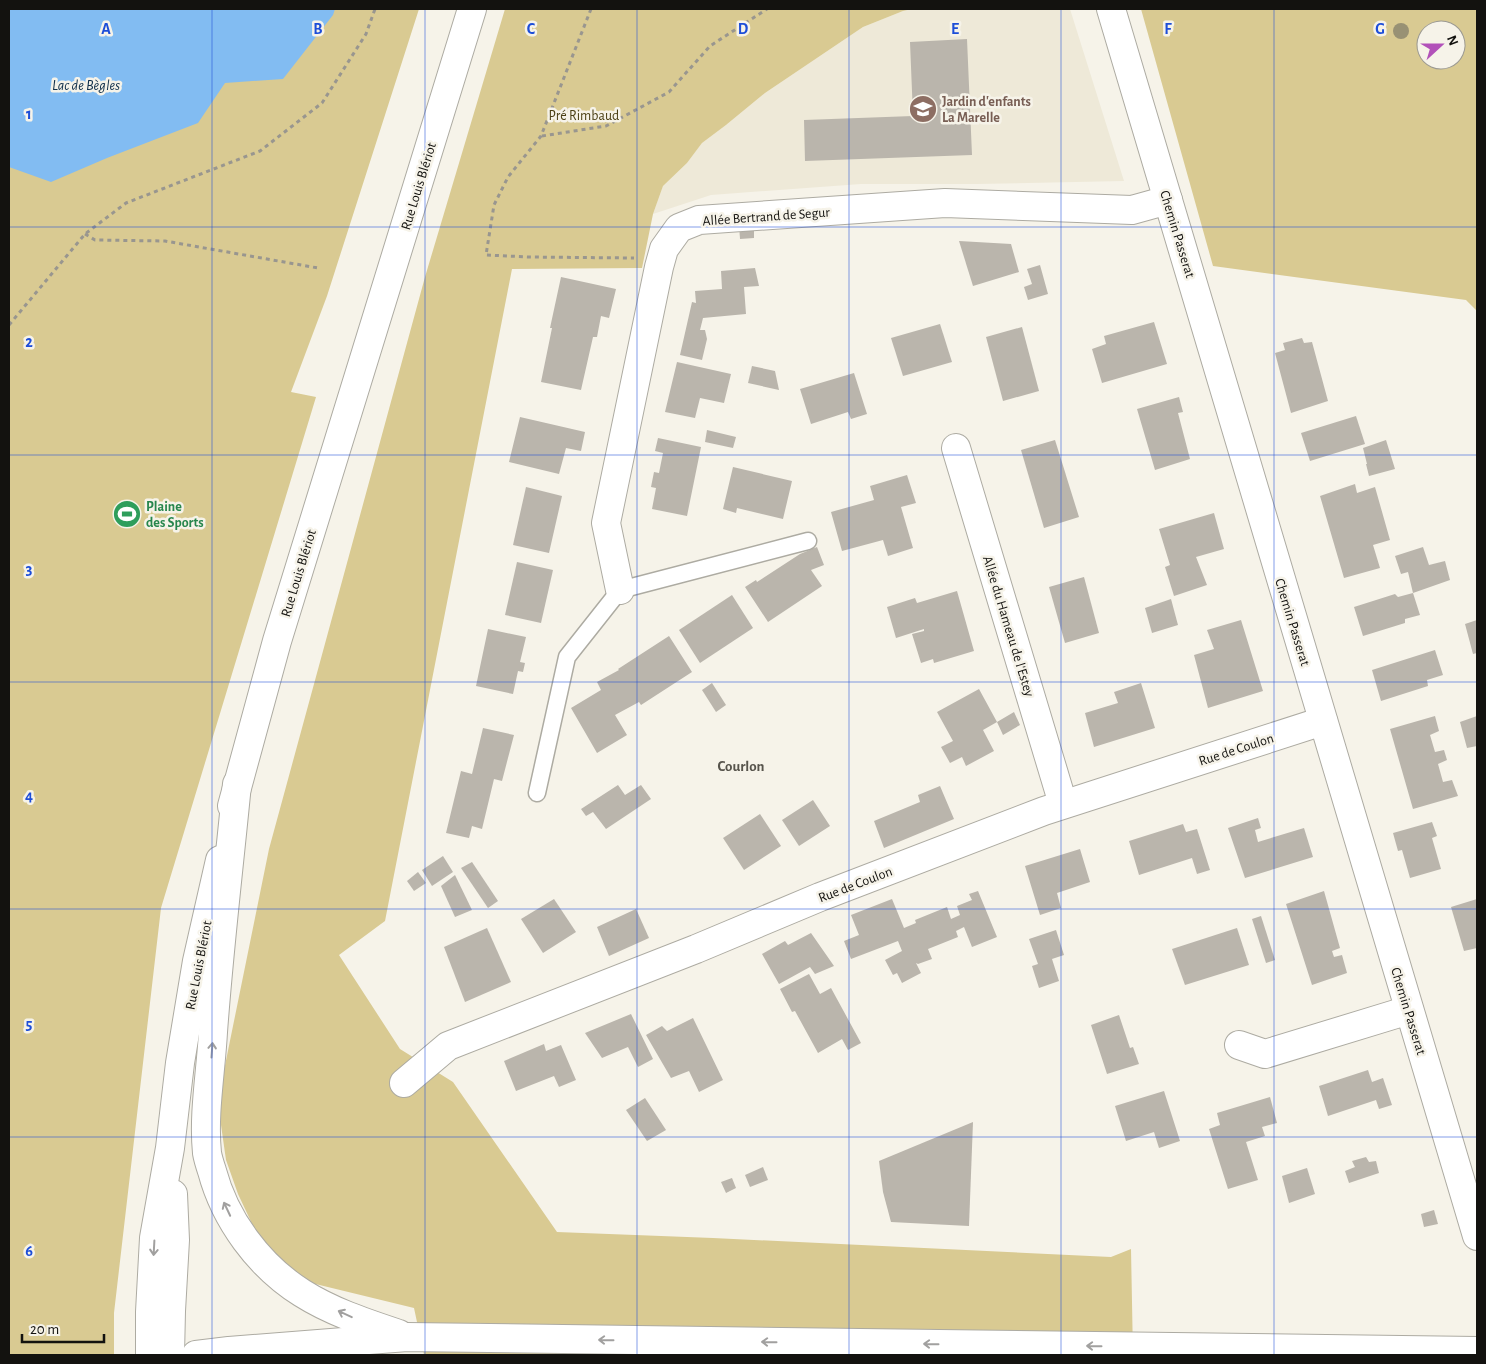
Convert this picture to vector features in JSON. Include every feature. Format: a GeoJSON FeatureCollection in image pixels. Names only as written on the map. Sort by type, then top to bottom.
{"type":"FeatureCollection","features":[{"type":"Feature","properties":{"kind":"street","name":"Rue Louis Blériot"},"geometry":{"type":"LineString","coordinates":[[150,1355],[154,1238],[170,1148],[180,1063],[197,961],[237,784],[277,642],[472,9]]}},
{"type":"Feature","properties":{"kind":"street","name":"Chemin Passerat"},"geometry":{"type":"LineString","coordinates":[[1111,9],[1477,1236]]}},
{"type":"Feature","properties":{"kind":"street","name":"Allée Bertrand de Segur"},"geometry":{"type":"LineString","coordinates":[[620,590],[606,523],[662,257],[664,249],[679,228],[698,220],[946,203],[1132,210],[1168,200]]}},
{"type":"Feature","properties":{"kind":"street","name":"Allée du Hameau de l'Estey"},"geometry":{"type":"LineString","coordinates":[[956,448],[1063,804]]}},
{"type":"Feature","properties":{"kind":"street","name":"Rue de Coulon"},"geometry":{"type":"LineString","coordinates":[[404,1083],[448,1046],[723,938],[820,897],[1063,804],[1323,721]]}},
{"type":"Feature","properties":{"kind":"street"},"geometry":{"type":"LineString","coordinates":[[237,784],[206,1119],[207,1154],[216,1185],[230,1216],[253,1250],[278,1275],[302,1293],[349,1317],[407,1337]]}},
{"type":"Feature","properties":{"kind":"street"},"geometry":{"type":"LineString","coordinates":[[1239,1045],[1265,1054],[1409,1010]]}},
{"type":"Feature","properties":{"kind":"street","name":"Rue Louis Blériot"},"geometry":{"type":"LineString","coordinates":[[170,1148],[175,1240],[170,1355]]}},
{"type":"Feature","properties":{"kind":"street"},"geometry":{"type":"LineString","coordinates":[[196,1355],[407,1337],[1477,1351]]}},
{"type":"Feature","properties":{"kind":"lane"},"geometry":{"type":"LineString","coordinates":[[537,793],[567,657],[620,590],[808,541]]}},
{"type":"Feature","properties":{"kind":"path"},"geometry":{"type":"LineString","coordinates":[[9,325],[85,234],[126,203],[260,150],[322,103],[366,34],[375,9]]}},
{"type":"Feature","properties":{"kind":"path"},"geometry":{"type":"LineString","coordinates":[[591,9],[541,136],[508,177],[494,205],[486,255],[529,258],[662,257]]}},
{"type":"Feature","properties":{"kind":"path"},"geometry":{"type":"LineString","coordinates":[[541,136],[606,126],[669,92],[710,46],[767,9]]}},
{"type":"Feature","properties":{"kind":"path"},"geometry":{"type":"LineString","coordinates":[[85,234],[95,240],[165,241],[318,268]]}},
{"type":"Feature","properties":{"kind":"shaded area","name":"Jardin d'enfants La Marelle"},"geometry":{"type":"Polygon","coordinates":[[[912,9],[1070,9],[1124,181],[861,184],[711,195],[653,214],[663,186],[687,163],[702,143],[765,93],[863,27],[912,9]]]}},
{"type":"Feature","properties":{"kind":"green space","name":"Plaine des Sports"},"geometry":{"type":"Polygon","coordinates":[[[9,9],[419,9],[327,296],[291,392],[316,397],[161,908],[114,1313],[114,1355],[9,1355],[9,9]]]}},
{"type":"Feature","properties":{"kind":"green space","name":"Pré Rimbaud"},"geometry":{"type":"Polygon","coordinates":[[[505,9],[912,9],[863,27],[765,93],[702,143],[687,163],[663,186],[653,214],[642,268],[512,269],[385,921],[339,955],[400,1049],[453,1082],[557,1232],[1111,1257],[1131,1249],[1133,1355],[424,1355],[414,1308],[299,1280],[272,1256],[254,1228],[238,1194],[226,1160],[221,1125],[221,1085],[269,849],[425,277],[505,9]]]}},
{"type":"Feature","properties":{"kind":"green space"},"geometry":{"type":"Polygon","coordinates":[[[1141,9],[1477,9],[1477,311],[1466,300],[1213,266],[1141,9]]]}},
{"type":"Feature","properties":{"kind":"water","name":"Lac de Bègles"},"geometry":{"type":"Polygon","coordinates":[[[9,9],[335,9],[333,15],[283,79],[225,83],[198,123],[51,182],[9,167],[9,9]]]}},
{"type":"Feature","properties":{"kind":"building"},"geometry":{"type":"Polygon","coordinates":[[[967,39],[972,155],[805,161],[804,120],[913,116],[910,42],[967,39]]]}},
{"type":"Feature","properties":{"kind":"building"},"geometry":{"type":"Polygon","coordinates":[[[754,224],[754,238],[740,239],[739,225],[754,224]]]}},
{"type":"Feature","properties":{"kind":"building"},"geometry":{"type":"Polygon","coordinates":[[[959,241],[1011,244],[1019,272],[973,286],[959,241]]]}},
{"type":"Feature","properties":{"kind":"building"},"geometry":{"type":"Polygon","coordinates":[[[1040,265],[1048,294],[1028,300],[1024,287],[1032,284],[1027,269],[1040,265]]]}},
{"type":"Feature","properties":{"kind":"building"},"geometry":{"type":"Polygon","coordinates":[[[755,268],[759,286],[744,287],[746,314],[703,318],[700,330],[705,330],[707,339],[702,360],[680,355],[692,302],[696,303],[695,291],[722,289],[721,271],[755,268]]]}},
{"type":"Feature","properties":{"kind":"building"},"geometry":{"type":"Polygon","coordinates":[[[561,277],[616,289],[609,318],[601,316],[597,337],[593,337],[581,390],[541,382],[561,277]]]}},
{"type":"Feature","properties":{"kind":"building"},"geometry":{"type":"Polygon","coordinates":[[[1154,322],[1167,364],[1102,383],[1092,349],[1106,344],[1104,336],[1154,322]]]}},
{"type":"Feature","properties":{"kind":"building"},"geometry":{"type":"Polygon","coordinates":[[[940,324],[952,362],[903,376],[891,338],[940,324]]]}},
{"type":"Feature","properties":{"kind":"building"},"geometry":{"type":"Polygon","coordinates":[[[1022,327],[1039,391],[1003,401],[986,337],[1022,327]]]}},
{"type":"Feature","properties":{"kind":"building"},"geometry":{"type":"Polygon","coordinates":[[[1302,338],[1304,343],[1312,342],[1328,401],[1291,413],[1275,353],[1285,350],[1283,343],[1302,338]]]}},
{"type":"Feature","properties":{"kind":"building"},"geometry":{"type":"Polygon","coordinates":[[[677,362],[731,374],[724,403],[700,398],[695,418],[665,412],[677,362]]]}},
{"type":"Feature","properties":{"kind":"building"},"geometry":{"type":"Polygon","coordinates":[[[752,366],[775,371],[779,390],[748,383],[752,366]]]}},
{"type":"Feature","properties":{"kind":"building"},"geometry":{"type":"Polygon","coordinates":[[[854,373],[867,414],[851,419],[848,412],[811,424],[800,389],[854,373]]]}},
{"type":"Feature","properties":{"kind":"building"},"geometry":{"type":"Polygon","coordinates":[[[1179,397],[1183,412],[1178,413],[1190,459],[1155,470],[1137,409],[1179,397]]]}},
{"type":"Feature","properties":{"kind":"building"},"geometry":{"type":"Polygon","coordinates":[[[1356,416],[1365,444],[1310,461],[1301,433],[1356,416]]]}},
{"type":"Feature","properties":{"kind":"building"},"geometry":{"type":"Polygon","coordinates":[[[520,417],[585,432],[581,451],[566,448],[559,474],[509,462],[520,417]]]}},
{"type":"Feature","properties":{"kind":"building"},"geometry":{"type":"Polygon","coordinates":[[[707,430],[736,437],[733,448],[705,442],[707,430]]]}},
{"type":"Feature","properties":{"kind":"building"},"geometry":{"type":"Polygon","coordinates":[[[658,438],[701,447],[687,516],[652,509],[656,488],[651,487],[654,472],[659,473],[663,453],[655,451],[658,438]]]}},
{"type":"Feature","properties":{"kind":"building"},"geometry":{"type":"Polygon","coordinates":[[[1055,440],[1079,517],[1044,528],[1021,450],[1055,440]]]}},
{"type":"Feature","properties":{"kind":"building"},"geometry":{"type":"Polygon","coordinates":[[[1386,440],[1395,469],[1369,476],[1363,448],[1386,440]]]}},
{"type":"Feature","properties":{"kind":"building"},"geometry":{"type":"Polygon","coordinates":[[[733,467],[792,481],[783,519],[737,508],[736,513],[723,509],[733,467]]]}},
{"type":"Feature","properties":{"kind":"building"},"geometry":{"type":"Polygon","coordinates":[[[907,475],[916,503],[901,507],[913,548],[888,556],[883,540],[842,551],[831,512],[874,500],[870,486],[907,475]]]}},
{"type":"Feature","properties":{"kind":"building"},"geometry":{"type":"Polygon","coordinates":[[[1355,484],[1357,493],[1375,487],[1390,540],[1373,545],[1380,568],[1344,578],[1320,496],[1355,484]]]}},
{"type":"Feature","properties":{"kind":"building"},"geometry":{"type":"Polygon","coordinates":[[[526,487],[562,496],[549,553],[513,545],[526,487]]]}},
{"type":"Feature","properties":{"kind":"building"},"geometry":{"type":"Polygon","coordinates":[[[1214,513],[1224,549],[1196,557],[1207,585],[1174,596],[1165,567],[1170,565],[1159,529],[1214,513]]]}},
{"type":"Feature","properties":{"kind":"building"},"geometry":{"type":"Polygon","coordinates":[[[817,547],[824,565],[811,570],[822,586],[768,622],[745,587],[756,580],[757,582],[800,554],[817,547]]]}},
{"type":"Feature","properties":{"kind":"building"},"geometry":{"type":"Polygon","coordinates":[[[1423,547],[1429,565],[1445,561],[1450,580],[1413,593],[1408,572],[1401,574],[1395,556],[1423,547]]]}},
{"type":"Feature","properties":{"kind":"building"},"geometry":{"type":"Polygon","coordinates":[[[517,562],[553,570],[541,623],[505,615],[517,562]]]}},
{"type":"Feature","properties":{"kind":"building"},"geometry":{"type":"Polygon","coordinates":[[[1084,577],[1099,633],[1065,643],[1049,587],[1084,577]]]}},
{"type":"Feature","properties":{"kind":"building"},"geometry":{"type":"Polygon","coordinates":[[[957,591],[974,651],[934,663],[933,659],[921,663],[912,634],[924,631],[924,629],[896,638],[887,607],[915,598],[917,603],[957,591]]]}},
{"type":"Feature","properties":{"kind":"building"},"geometry":{"type":"Polygon","coordinates":[[[1413,593],[1420,615],[1405,619],[1405,623],[1363,636],[1354,607],[1395,594],[1398,597],[1413,593]]]}},
{"type":"Feature","properties":{"kind":"building"},"geometry":{"type":"Polygon","coordinates":[[[732,595],[753,628],[700,663],[679,630],[732,595]]]}},
{"type":"Feature","properties":{"kind":"building"},"geometry":{"type":"Polygon","coordinates":[[[1171,599],[1178,625],[1152,633],[1145,608],[1171,599]]]}},
{"type":"Feature","properties":{"kind":"building"},"geometry":{"type":"Polygon","coordinates":[[[1241,620],[1263,691],[1208,708],[1194,655],[1214,649],[1207,630],[1241,620]]]}},
{"type":"Feature","properties":{"kind":"building"},"geometry":{"type":"Polygon","coordinates":[[[1477,620],[1477,653],[1473,654],[1465,624],[1477,620]]]}},
{"type":"Feature","properties":{"kind":"building"},"geometry":{"type":"Polygon","coordinates":[[[488,629],[526,637],[520,662],[525,663],[523,672],[518,671],[513,694],[476,686],[488,629]]]}},
{"type":"Feature","properties":{"kind":"building"},"geometry":{"type":"Polygon","coordinates":[[[669,636],[692,672],[641,705],[639,702],[615,715],[627,735],[597,753],[571,708],[601,690],[597,682],[619,670],[669,636]]]}},
{"type":"Feature","properties":{"kind":"building"},"geometry":{"type":"Polygon","coordinates":[[[1435,650],[1443,675],[1427,680],[1428,686],[1381,701],[1372,670],[1435,650]]]}},
{"type":"Feature","properties":{"kind":"building"},"geometry":{"type":"Polygon","coordinates":[[[712,683],[726,705],[716,712],[702,690],[712,683]]]}},
{"type":"Feature","properties":{"kind":"building"},"geometry":{"type":"Polygon","coordinates":[[[1141,683],[1155,728],[1094,747],[1085,713],[1118,703],[1114,692],[1141,683]]]}},
{"type":"Feature","properties":{"kind":"building"},"geometry":{"type":"Polygon","coordinates":[[[979,689],[997,722],[983,730],[994,751],[966,766],[962,757],[950,763],[941,747],[953,741],[937,712],[979,689]]]}},
{"type":"Feature","properties":{"kind":"building"},"geometry":{"type":"Polygon","coordinates":[[[1014,712],[1020,725],[1003,735],[997,722],[1014,712]]]}},
{"type":"Feature","properties":{"kind":"building"},"geometry":{"type":"Polygon","coordinates":[[[1435,716],[1439,731],[1430,735],[1435,752],[1444,750],[1447,760],[1438,764],[1443,782],[1452,780],[1458,796],[1413,809],[1390,729],[1435,716]]]}},
{"type":"Feature","properties":{"kind":"building"},"geometry":{"type":"Polygon","coordinates":[[[1477,716],[1477,746],[1467,748],[1460,722],[1477,716]]]}},
{"type":"Feature","properties":{"kind":"building"},"geometry":{"type":"Polygon","coordinates":[[[483,728],[514,735],[502,781],[494,779],[482,829],[472,826],[469,838],[446,833],[461,771],[472,774],[483,728]]]}},
{"type":"Feature","properties":{"kind":"building"},"geometry":{"type":"Polygon","coordinates":[[[618,785],[625,795],[641,785],[651,799],[606,829],[593,812],[586,816],[581,809],[618,785]]]}},
{"type":"Feature","properties":{"kind":"building"},"geometry":{"type":"Polygon","coordinates":[[[940,786],[954,819],[884,848],[874,821],[920,802],[918,795],[940,786]]]}},
{"type":"Feature","properties":{"kind":"building"},"geometry":{"type":"Polygon","coordinates":[[[813,800],[830,826],[799,846],[782,820],[813,800]]]}},
{"type":"Feature","properties":{"kind":"building"},"geometry":{"type":"Polygon","coordinates":[[[760,814],[781,846],[744,870],[723,838],[760,814]]]}},
{"type":"Feature","properties":{"kind":"building"},"geometry":{"type":"Polygon","coordinates":[[[1258,818],[1261,828],[1255,830],[1258,842],[1304,828],[1313,857],[1245,878],[1228,828],[1258,818]]]}},
{"type":"Feature","properties":{"kind":"building"},"geometry":{"type":"Polygon","coordinates":[[[1432,822],[1437,836],[1432,838],[1441,869],[1410,878],[1402,850],[1398,851],[1393,833],[1432,822]]]}},
{"type":"Feature","properties":{"kind":"building"},"geometry":{"type":"Polygon","coordinates":[[[1183,824],[1186,832],[1197,829],[1210,870],[1197,874],[1192,858],[1139,875],[1129,841],[1183,824]]]}},
{"type":"Feature","properties":{"kind":"building"},"geometry":{"type":"Polygon","coordinates":[[[1080,849],[1090,882],[1057,893],[1061,908],[1040,915],[1025,866],[1080,849]]]}},
{"type":"Feature","properties":{"kind":"building"},"geometry":{"type":"Polygon","coordinates":[[[443,856],[453,872],[432,886],[422,870],[443,856]]]}},
{"type":"Feature","properties":{"kind":"building"},"geometry":{"type":"Polygon","coordinates":[[[472,862],[498,901],[488,908],[461,868],[472,862]]]}},
{"type":"Feature","properties":{"kind":"building"},"geometry":{"type":"Polygon","coordinates":[[[418,872],[426,883],[414,891],[407,881],[418,872]]]}},
{"type":"Feature","properties":{"kind":"building"},"geometry":{"type":"Polygon","coordinates":[[[455,875],[472,910],[455,917],[441,886],[455,875]]]}},
{"type":"Feature","properties":{"kind":"building"},"geometry":{"type":"Polygon","coordinates":[[[978,891],[997,937],[972,947],[964,927],[956,931],[958,937],[928,949],[932,959],[916,963],[921,973],[902,983],[897,973],[893,975],[885,960],[902,951],[898,941],[851,959],[844,941],[859,935],[851,915],[892,899],[904,928],[916,923],[915,920],[947,907],[951,919],[960,915],[957,906],[972,900],[969,894],[978,891]]]}},
{"type":"Feature","properties":{"kind":"building"},"geometry":{"type":"Polygon","coordinates":[[[1324,891],[1340,948],[1332,951],[1334,957],[1342,955],[1347,973],[1312,985],[1286,904],[1324,891]]]}},
{"type":"Feature","properties":{"kind":"building"},"geometry":{"type":"Polygon","coordinates":[[[554,899],[576,932],[543,953],[521,919],[554,899]]]}},
{"type":"Feature","properties":{"kind":"building"},"geometry":{"type":"Polygon","coordinates":[[[1477,899],[1477,948],[1464,951],[1451,907],[1477,899]]]}},
{"type":"Feature","properties":{"kind":"building"},"geometry":{"type":"Polygon","coordinates":[[[636,909],[649,938],[609,956],[597,927],[636,909]]]}},
{"type":"Feature","properties":{"kind":"building"},"geometry":{"type":"Polygon","coordinates":[[[1261,916],[1275,960],[1266,963],[1252,919],[1261,916]]]}},
{"type":"Feature","properties":{"kind":"building"},"geometry":{"type":"Polygon","coordinates":[[[487,928],[511,982],[465,1002],[444,947],[487,928]]]}},
{"type":"Feature","properties":{"kind":"building"},"geometry":{"type":"Polygon","coordinates":[[[1237,928],[1249,965],[1185,985],[1172,949],[1237,928]]]}},
{"type":"Feature","properties":{"kind":"building"},"geometry":{"type":"Polygon","coordinates":[[[1056,930],[1064,955],[1052,959],[1059,981],[1039,988],[1032,966],[1038,964],[1029,939],[1056,930]]]}},
{"type":"Feature","properties":{"kind":"building"},"geometry":{"type":"Polygon","coordinates":[[[811,933],[834,966],[815,974],[810,967],[779,984],[762,954],[785,941],[788,945],[811,933]]]}},
{"type":"Feature","properties":{"kind":"building"},"geometry":{"type":"Polygon","coordinates":[[[809,974],[820,994],[831,988],[861,1043],[848,1050],[842,1039],[818,1053],[795,1011],[792,1012],[780,989],[809,974]]]}},
{"type":"Feature","properties":{"kind":"building"},"geometry":{"type":"Polygon","coordinates":[[[631,1014],[653,1059],[638,1067],[628,1047],[602,1058],[585,1033],[631,1014]]]}},
{"type":"Feature","properties":{"kind":"building"},"geometry":{"type":"Polygon","coordinates":[[[1119,1015],[1130,1048],[1133,1047],[1139,1064],[1107,1074],[1091,1025],[1119,1015]]]}},
{"type":"Feature","properties":{"kind":"building"},"geometry":{"type":"Polygon","coordinates":[[[693,1018],[723,1080],[699,1092],[689,1071],[671,1078],[646,1035],[662,1026],[667,1031],[693,1018]]]}},
{"type":"Feature","properties":{"kind":"building"},"geometry":{"type":"Polygon","coordinates":[[[544,1044],[546,1051],[561,1045],[576,1080],[559,1087],[554,1076],[516,1091],[504,1061],[544,1044]]]}},
{"type":"Feature","properties":{"kind":"building"},"geometry":{"type":"Polygon","coordinates":[[[1368,1070],[1372,1082],[1383,1078],[1392,1105],[1379,1109],[1376,1100],[1328,1116],[1319,1086],[1368,1070]]]}},
{"type":"Feature","properties":{"kind":"building"},"geometry":{"type":"Polygon","coordinates":[[[1164,1091],[1180,1141],[1159,1148],[1154,1132],[1126,1141],[1115,1106],[1164,1091]]]}},
{"type":"Feature","properties":{"kind":"building"},"geometry":{"type":"Polygon","coordinates":[[[1270,1097],[1277,1123],[1262,1127],[1265,1136],[1246,1142],[1258,1180],[1228,1189],[1209,1129],[1220,1125],[1217,1113],[1270,1097]]]}},
{"type":"Feature","properties":{"kind":"building"},"geometry":{"type":"Polygon","coordinates":[[[645,1098],[666,1130],[647,1141],[626,1110],[645,1098]]]}},
{"type":"Feature","properties":{"kind":"building"},"geometry":{"type":"Polygon","coordinates":[[[973,1122],[969,1226],[891,1222],[883,1192],[879,1161],[973,1122]]]}},
{"type":"Feature","properties":{"kind":"building"},"geometry":{"type":"Polygon","coordinates":[[[1366,1157],[1369,1162],[1376,1161],[1379,1173],[1349,1183],[1345,1171],[1355,1167],[1352,1161],[1366,1157]]]}},
{"type":"Feature","properties":{"kind":"building"},"geometry":{"type":"Polygon","coordinates":[[[763,1167],[768,1180],[750,1187],[745,1175],[763,1167]]]}},
{"type":"Feature","properties":{"kind":"building"},"geometry":{"type":"Polygon","coordinates":[[[1307,1168],[1315,1194],[1289,1203],[1282,1176],[1307,1168]]]}},
{"type":"Feature","properties":{"kind":"building"},"geometry":{"type":"Polygon","coordinates":[[[732,1178],[736,1188],[726,1193],[721,1182],[732,1178]]]}},
{"type":"Feature","properties":{"kind":"building"},"geometry":{"type":"Polygon","coordinates":[[[1434,1210],[1438,1224],[1424,1227],[1421,1214],[1434,1210]]]}},
{"type":"Feature","properties":{"kind":"place","name":"Jardin d'enfants La Marelle"},"geometry":{"type":"Point","coordinates":[923,109]}},
{"type":"Feature","properties":{"kind":"place","name":"Plaine des Sports"},"geometry":{"type":"Point","coordinates":[127,514]}},
{"type":"Feature","properties":{"kind":"district","name":"Courlon"},"geometry":{"type":"Point","coordinates":[741,766]}}]}
